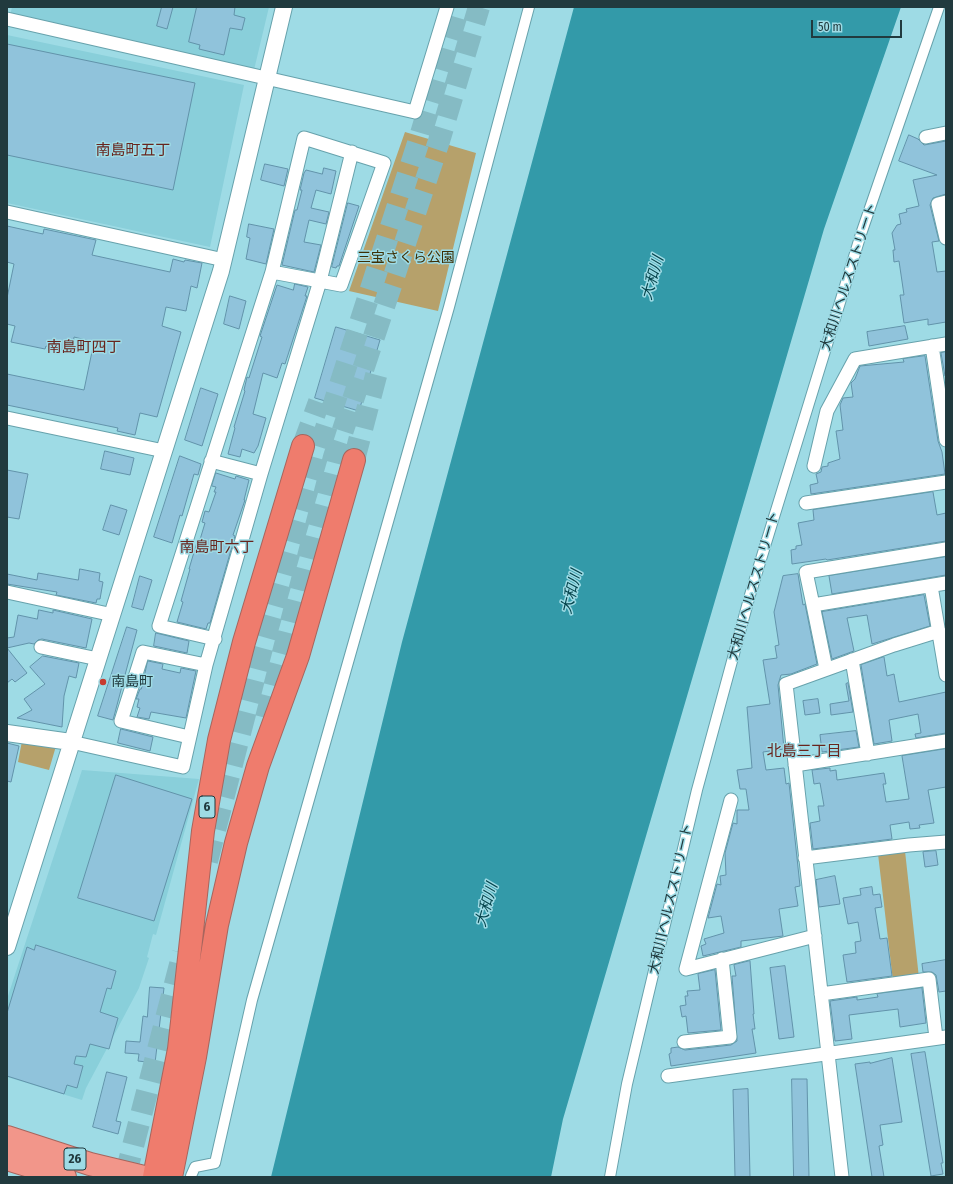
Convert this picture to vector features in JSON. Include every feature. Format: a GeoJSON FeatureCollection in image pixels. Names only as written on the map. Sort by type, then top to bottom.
{"type":"FeatureCollection","features":[{"type":"Feature","properties":{"kind":"highway","name":"6"},"geometry":{"type":"LineString","coordinates":[[154,1177],[179,1049],[203,831],[219,740],[244,642],[303,446]]}},
{"type":"Feature","properties":{"kind":"highway"},"geometry":{"type":"LineString","coordinates":[[181,1176],[195,1057],[217,925],[236,843],[258,766],[298,656],[354,460]]}},
{"type":"Feature","properties":{"kind":"highway","name":"26"},"geometry":{"type":"LineString","coordinates":[[7,1137],[90,1164],[144,1177]]}},
{"type":"Feature","properties":{"kind":"highway","name":"26"},"geometry":{"type":"LineString","coordinates":[[7,1159],[65,1177]]}},
{"type":"Feature","properties":{"kind":"street"},"geometry":{"type":"LineString","coordinates":[[7,948],[224,260],[284,7]]}},
{"type":"Feature","properties":{"kind":"street"},"geometry":{"type":"LineString","coordinates":[[7,19],[415,112],[447,7]]}},
{"type":"Feature","properties":{"kind":"street"},"geometry":{"type":"LineString","coordinates":[[181,1176],[195,1167],[215,1163],[252,1000],[446,314],[529,7]]}},
{"type":"Feature","properties":{"kind":"street","name":"大和川ヘルスストリート"},"geometry":{"type":"LineString","coordinates":[[610,1177],[627,1084],[697,790],[750,595],[861,234],[939,7]]}},
{"type":"Feature","properties":{"kind":"street"},"geometry":{"type":"LineString","coordinates":[[926,137],[946,133]]}},
{"type":"Feature","properties":{"kind":"street"},"geometry":{"type":"LineString","coordinates":[[214,639],[159,626],[272,272],[304,138],[384,163],[341,285],[272,272]]}},
{"type":"Feature","properties":{"kind":"street"},"geometry":{"type":"LineString","coordinates":[[7,733],[71,742],[183,767],[206,665],[261,474],[320,281],[352,152]]}},
{"type":"Feature","properties":{"kind":"street"},"geometry":{"type":"LineString","coordinates":[[946,202],[938,204],[946,238]]}},
{"type":"Feature","properties":{"kind":"street"},"geometry":{"type":"LineString","coordinates":[[7,212],[224,260]]}},
{"type":"Feature","properties":{"kind":"street"},"geometry":{"type":"LineString","coordinates":[[814,466],[827,412],[855,359],[946,344]]}},
{"type":"Feature","properties":{"kind":"street"},"geometry":{"type":"LineString","coordinates":[[932,346],[946,440]]}},
{"type":"Feature","properties":{"kind":"street"},"geometry":{"type":"LineString","coordinates":[[7,418],[164,451]]}},
{"type":"Feature","properties":{"kind":"street"},"geometry":{"type":"LineString","coordinates":[[211,461],[261,474]]}},
{"type":"Feature","properties":{"kind":"street"},"geometry":{"type":"LineString","coordinates":[[806,503],[946,482]]}},
{"type":"Feature","properties":{"kind":"street"},"geometry":{"type":"LineString","coordinates":[[826,669],[806,572],[946,549]]}},
{"type":"Feature","properties":{"kind":"street"},"geometry":{"type":"LineString","coordinates":[[813,605],[946,583]]}},
{"type":"Feature","properties":{"kind":"street"},"geometry":{"type":"LineString","coordinates":[[931,586],[946,675]]}},
{"type":"Feature","properties":{"kind":"street"},"geometry":{"type":"LineString","coordinates":[[7,592],[113,615]]}},
{"type":"Feature","properties":{"kind":"street"},"geometry":{"type":"LineString","coordinates":[[842,1177],[786,684],[939,631]]}},
{"type":"Feature","properties":{"kind":"street"},"geometry":{"type":"LineString","coordinates":[[41,647],[98,659]]}},
{"type":"Feature","properties":{"kind":"street"},"geometry":{"type":"LineString","coordinates":[[189,737],[121,721],[143,652],[206,665]]}},
{"type":"Feature","properties":{"kind":"street"},"geometry":{"type":"LineString","coordinates":[[852,660],[868,754]]}},
{"type":"Feature","properties":{"kind":"street"},"geometry":{"type":"LineString","coordinates":[[795,765],[946,741]]}},
{"type":"Feature","properties":{"kind":"street"},"geometry":{"type":"LineString","coordinates":[[731,800],[686,969],[814,936]]}},
{"type":"Feature","properties":{"kind":"street"},"geometry":{"type":"LineString","coordinates":[[805,858],[908,845],[946,842]]}},
{"type":"Feature","properties":{"kind":"street"},"geometry":{"type":"LineString","coordinates":[[684,1042],[730,1037],[722,959]]}},
{"type":"Feature","properties":{"kind":"street"},"geometry":{"type":"LineString","coordinates":[[668,1076],[941,1037],[929,979],[821,994]]}},
{"type":"Feature","properties":{"kind":"shaded area"},"geometry":{"type":"Polygon","coordinates":[[[12,7],[269,7],[254,70],[10,16],[12,7]]]}},
{"type":"Feature","properties":{"kind":"shaded area"},"geometry":{"type":"Polygon","coordinates":[[[7,35],[244,85],[210,247],[7,203],[7,35]]]}},
{"type":"Feature","properties":{"kind":"shaded area"},"geometry":{"type":"Polygon","coordinates":[[[82,770],[199,779],[156,935],[153,934],[147,957],[149,958],[139,988],[86,1088],[82,1100],[7,1077],[7,999],[82,770]]]}},
{"type":"Feature","properties":{"kind":"green space","name":"三宝さくら公園"},"geometry":{"type":"Polygon","coordinates":[[[405,132],[476,153],[438,311],[349,291],[405,132]]]}},
{"type":"Feature","properties":{"kind":"green space"},"geometry":{"type":"Polygon","coordinates":[[[22,741],[56,746],[49,770],[18,762],[22,741]]]}},
{"type":"Feature","properties":{"kind":"green space"},"geometry":{"type":"Polygon","coordinates":[[[905,851],[919,978],[893,981],[878,854],[905,851]]]}},
{"type":"Feature","properties":{"kind":"water","name":"大和川"},"geometry":{"type":"Polygon","coordinates":[[[574,7],[901,7],[824,229],[563,1119],[551,1177],[271,1177],[402,642],[574,7]]]}},
{"type":"Feature","properties":{"kind":"building"},"geometry":{"type":"Polygon","coordinates":[[[162,7],[173,7],[167,29],[157,26],[162,7]]]}},
{"type":"Feature","properties":{"kind":"building"},"geometry":{"type":"Polygon","coordinates":[[[197,7],[235,7],[234,15],[245,18],[242,30],[230,28],[224,55],[199,49],[200,45],[189,42],[197,7]]]}},
{"type":"Feature","properties":{"kind":"building"},"geometry":{"type":"Polygon","coordinates":[[[7,44],[195,83],[173,190],[7,155],[7,44]]]}},
{"type":"Feature","properties":{"kind":"building"},"geometry":{"type":"Polygon","coordinates":[[[909,135],[918,139],[924,145],[946,141],[946,194],[933,198],[930,205],[939,241],[932,242],[937,272],[946,271],[946,322],[928,325],[928,319],[904,323],[900,295],[904,295],[899,261],[894,262],[893,250],[895,250],[892,233],[897,225],[901,224],[899,214],[907,212],[906,209],[919,206],[913,180],[937,175],[899,161],[909,135]]]}},
{"type":"Feature","properties":{"kind":"building"},"geometry":{"type":"Polygon","coordinates":[[[265,164],[288,169],[284,186],[261,180],[265,164]]]}},
{"type":"Feature","properties":{"kind":"building"},"geometry":{"type":"Polygon","coordinates":[[[324,168],[336,171],[331,194],[316,190],[311,208],[329,212],[326,224],[309,220],[304,242],[321,245],[314,272],[282,265],[295,210],[297,210],[302,190],[300,190],[304,173],[306,170],[322,174],[324,168]]]}},
{"type":"Feature","properties":{"kind":"building"},"geometry":{"type":"Polygon","coordinates":[[[348,203],[359,206],[339,266],[336,268],[332,267],[348,203]]]}},
{"type":"Feature","properties":{"kind":"building"},"geometry":{"type":"Polygon","coordinates":[[[249,224],[274,229],[266,264],[246,259],[250,238],[247,237],[249,224]]]}},
{"type":"Feature","properties":{"kind":"building"},"geometry":{"type":"Polygon","coordinates":[[[7,226],[43,234],[44,229],[96,240],[92,255],[170,272],[173,259],[184,262],[185,260],[202,263],[197,288],[191,286],[186,311],[166,307],[162,326],[181,332],[157,417],[140,413],[135,435],[117,431],[118,428],[7,405],[7,374],[84,390],[94,342],[74,337],[73,346],[64,344],[63,350],[46,346],[45,349],[11,342],[15,326],[7,324],[7,298],[14,264],[7,262],[7,226]]]}},
{"type":"Feature","properties":{"kind":"building"},"geometry":{"type":"Polygon","coordinates":[[[295,284],[308,287],[305,296],[307,296],[285,364],[282,363],[277,378],[263,373],[253,414],[266,418],[258,446],[254,453],[242,449],[240,457],[228,454],[234,427],[245,391],[247,377],[249,378],[262,337],[260,336],[277,285],[293,290],[295,284]]]}},
{"type":"Feature","properties":{"kind":"building"},"geometry":{"type":"Polygon","coordinates":[[[230,296],[246,301],[239,329],[224,324],[230,296]]]}},
{"type":"Feature","properties":{"kind":"building"},"geometry":{"type":"Polygon","coordinates":[[[905,326],[908,339],[869,346],[867,332],[905,326]]]}},
{"type":"Feature","properties":{"kind":"building"},"geometry":{"type":"Polygon","coordinates":[[[336,327],[380,340],[359,411],[315,398],[336,327]]]}},
{"type":"Feature","properties":{"kind":"building"},"geometry":{"type":"Polygon","coordinates":[[[946,352],[946,376],[945,376],[941,353],[946,352]]]}},
{"type":"Feature","properties":{"kind":"building"},"geometry":{"type":"Polygon","coordinates":[[[925,356],[938,441],[942,452],[945,474],[811,494],[810,485],[818,483],[816,474],[821,472],[822,467],[828,466],[828,463],[840,459],[836,431],[843,430],[840,405],[843,398],[853,397],[851,383],[855,379],[860,366],[904,362],[903,359],[925,356]]]}},
{"type":"Feature","properties":{"kind":"building"},"geometry":{"type":"Polygon","coordinates":[[[201,388],[218,394],[202,446],[185,440],[201,388]]]}},
{"type":"Feature","properties":{"kind":"building"},"geometry":{"type":"Polygon","coordinates":[[[105,451],[134,458],[130,475],[101,469],[105,451]]]}},
{"type":"Feature","properties":{"kind":"building"},"geometry":{"type":"Polygon","coordinates":[[[180,456],[201,464],[198,475],[194,474],[182,516],[180,515],[172,543],[154,537],[180,456]]]}},
{"type":"Feature","properties":{"kind":"building"},"geometry":{"type":"Polygon","coordinates":[[[7,470],[28,474],[19,519],[7,517],[7,470]]]}},
{"type":"Feature","properties":{"kind":"building"},"geometry":{"type":"Polygon","coordinates":[[[216,473],[235,479],[236,476],[249,480],[245,500],[233,535],[235,536],[210,623],[208,623],[206,629],[177,622],[183,602],[181,601],[189,569],[197,542],[199,543],[205,523],[202,522],[205,511],[209,512],[216,492],[214,492],[216,487],[212,486],[216,473]]]}},
{"type":"Feature","properties":{"kind":"building"},"geometry":{"type":"Polygon","coordinates":[[[933,492],[937,515],[946,513],[946,541],[827,560],[792,564],[791,550],[796,549],[796,546],[802,545],[798,523],[814,520],[813,510],[933,492]]]}},
{"type":"Feature","properties":{"kind":"building"},"geometry":{"type":"Polygon","coordinates":[[[111,505],[127,510],[119,535],[103,530],[111,505]]]}},
{"type":"Feature","properties":{"kind":"building"},"geometry":{"type":"Polygon","coordinates":[[[946,557],[946,575],[832,594],[829,576],[946,557]]]}},
{"type":"Feature","properties":{"kind":"building"},"geometry":{"type":"Polygon","coordinates":[[[80,569],[100,573],[99,581],[103,582],[100,599],[97,599],[96,603],[56,595],[57,592],[7,584],[7,574],[37,580],[38,573],[78,580],[80,569]]]}},
{"type":"Feature","properties":{"kind":"building"},"geometry":{"type":"Polygon","coordinates":[[[798,574],[803,605],[805,604],[817,664],[791,674],[781,675],[778,685],[784,749],[763,752],[766,770],[784,768],[786,784],[789,783],[800,886],[795,887],[798,906],[779,909],[783,936],[741,941],[741,947],[703,956],[701,946],[706,944],[704,939],[724,933],[721,916],[708,918],[717,884],[721,885],[720,876],[726,875],[725,853],[733,823],[737,824],[737,810],[749,810],[746,789],[740,789],[737,770],[752,768],[747,707],[770,704],[763,660],[777,658],[775,646],[779,645],[774,612],[783,576],[798,574]]]}},
{"type":"Feature","properties":{"kind":"building"},"geometry":{"type":"Polygon","coordinates":[[[140,576],[152,580],[143,610],[132,607],[140,576]]]}},
{"type":"Feature","properties":{"kind":"building"},"geometry":{"type":"Polygon","coordinates":[[[924,595],[930,626],[872,644],[867,615],[847,618],[854,651],[832,659],[822,612],[924,595]]]}},
{"type":"Feature","properties":{"kind":"building"},"geometry":{"type":"Polygon","coordinates":[[[39,610],[53,613],[53,610],[92,619],[86,648],[42,639],[38,640],[34,644],[29,643],[7,648],[7,638],[14,637],[18,615],[37,619],[39,610]]]}},
{"type":"Feature","properties":{"kind":"building"},"geometry":{"type":"Polygon","coordinates":[[[127,627],[137,630],[113,720],[98,716],[127,627]]]}},
{"type":"Feature","properties":{"kind":"building"},"geometry":{"type":"Polygon","coordinates":[[[156,633],[189,641],[187,653],[154,646],[156,633]]]}},
{"type":"Feature","properties":{"kind":"building"},"geometry":{"type":"Polygon","coordinates":[[[7,648],[27,673],[15,682],[12,679],[7,683],[7,648]]]}},
{"type":"Feature","properties":{"kind":"building"},"geometry":{"type":"Polygon","coordinates":[[[43,656],[79,663],[76,678],[69,676],[64,696],[62,727],[17,718],[32,710],[24,699],[45,684],[30,667],[43,656]]]}},
{"type":"Feature","properties":{"kind":"building"},"geometry":{"type":"Polygon","coordinates":[[[884,657],[887,676],[894,674],[899,702],[946,692],[946,733],[916,738],[915,734],[921,733],[918,714],[889,720],[892,741],[874,744],[861,665],[884,657]]]}},
{"type":"Feature","properties":{"kind":"building"},"geometry":{"type":"Polygon","coordinates":[[[148,661],[163,664],[162,669],[180,673],[181,668],[196,671],[186,718],[151,712],[149,719],[137,717],[140,708],[137,707],[139,699],[136,699],[141,689],[148,661]]]}},
{"type":"Feature","properties":{"kind":"building"},"geometry":{"type":"Polygon","coordinates":[[[848,683],[853,712],[831,715],[830,704],[849,701],[846,684],[848,683]]]}},
{"type":"Feature","properties":{"kind":"building"},"geometry":{"type":"Polygon","coordinates":[[[818,699],[820,713],[805,715],[803,701],[818,699]]]}},
{"type":"Feature","properties":{"kind":"building"},"geometry":{"type":"Polygon","coordinates":[[[121,729],[153,737],[150,751],[118,743],[121,729]]]}},
{"type":"Feature","properties":{"kind":"building"},"geometry":{"type":"Polygon","coordinates":[[[856,731],[859,747],[822,752],[820,735],[856,731]]]}},
{"type":"Feature","properties":{"kind":"building"},"geometry":{"type":"Polygon","coordinates":[[[7,743],[19,746],[11,782],[7,781],[7,743]]]}},
{"type":"Feature","properties":{"kind":"building"},"geometry":{"type":"Polygon","coordinates":[[[946,749],[946,787],[928,790],[934,823],[919,825],[920,828],[910,829],[909,822],[890,825],[892,839],[813,849],[810,823],[820,821],[818,806],[824,806],[820,783],[814,784],[812,770],[830,768],[830,771],[836,770],[837,780],[884,773],[886,784],[883,784],[886,802],[909,799],[902,756],[946,749]]]}},
{"type":"Feature","properties":{"kind":"building"},"geometry":{"type":"Polygon","coordinates":[[[116,775],[192,799],[154,921],[78,898],[116,775]]]}},
{"type":"Feature","properties":{"kind":"building"},"geometry":{"type":"Polygon","coordinates":[[[936,851],[938,865],[925,867],[923,852],[936,851]]]}},
{"type":"Feature","properties":{"kind":"building"},"geometry":{"type":"Polygon","coordinates":[[[835,876],[840,904],[819,907],[816,880],[835,876]]]}},
{"type":"Feature","properties":{"kind":"building"},"geometry":{"type":"Polygon","coordinates":[[[872,887],[873,895],[880,894],[882,907],[875,908],[880,939],[887,938],[892,976],[847,982],[843,955],[856,953],[855,942],[861,941],[858,922],[848,924],[843,898],[861,895],[860,889],[872,887]]]}},
{"type":"Feature","properties":{"kind":"building"},"geometry":{"type":"Polygon","coordinates":[[[36,945],[116,971],[111,989],[107,988],[100,1012],[118,1018],[109,1049],[90,1044],[86,1057],[76,1056],[74,1064],[83,1066],[77,1088],[67,1085],[64,1094],[7,1076],[7,1013],[27,947],[34,950],[36,945]]]}},
{"type":"Feature","properties":{"kind":"building"},"geometry":{"type":"Polygon","coordinates":[[[946,960],[946,991],[939,992],[936,975],[932,972],[923,972],[922,964],[946,960]]]}},
{"type":"Feature","properties":{"kind":"building"},"geometry":{"type":"Polygon","coordinates":[[[750,961],[755,1029],[752,1029],[756,1053],[671,1066],[669,1054],[671,1053],[671,1048],[678,1047],[685,1050],[731,1045],[737,1041],[732,976],[736,976],[734,965],[750,961]]]}},
{"type":"Feature","properties":{"kind":"building"},"geometry":{"type":"Polygon","coordinates":[[[785,966],[794,1037],[779,1039],[770,968],[785,966]]]}},
{"type":"Feature","properties":{"kind":"building"},"geometry":{"type":"Polygon","coordinates":[[[715,970],[721,1030],[688,1033],[686,1016],[682,1017],[680,1006],[686,1005],[685,996],[688,996],[687,991],[700,990],[698,974],[715,970]]]}},
{"type":"Feature","properties":{"kind":"building"},"geometry":{"type":"Polygon","coordinates":[[[150,987],[164,988],[155,1063],[138,1061],[139,1054],[125,1053],[126,1041],[140,1042],[143,1016],[147,1017],[150,987]]]}},
{"type":"Feature","properties":{"kind":"building"},"geometry":{"type":"Polygon","coordinates":[[[922,988],[926,1023],[900,1027],[898,1009],[849,1015],[852,1039],[835,1041],[830,1001],[857,997],[857,1000],[878,997],[877,994],[922,988]]]}},
{"type":"Feature","properties":{"kind":"building"},"geometry":{"type":"Polygon","coordinates":[[[925,1052],[943,1163],[941,1163],[943,1174],[931,1176],[911,1054],[925,1052]]]}},
{"type":"Feature","properties":{"kind":"building"},"geometry":{"type":"Polygon","coordinates":[[[892,1058],[902,1122],[880,1125],[883,1145],[879,1146],[884,1177],[872,1177],[855,1064],[870,1063],[892,1058]]]}},
{"type":"Feature","properties":{"kind":"building"},"geometry":{"type":"Polygon","coordinates":[[[107,1072],[127,1077],[116,1121],[121,1122],[118,1134],[93,1127],[107,1072]]]}},
{"type":"Feature","properties":{"kind":"building"},"geometry":{"type":"Polygon","coordinates":[[[792,1079],[807,1079],[809,1177],[794,1177],[792,1079]]]}},
{"type":"Feature","properties":{"kind":"building"},"geometry":{"type":"Polygon","coordinates":[[[748,1089],[750,1177],[735,1177],[733,1090],[748,1089]]]}},
{"type":"Feature","properties":{"kind":"tunnel"},"geometry":{"type":"LineString","coordinates":[[207,861],[262,648],[318,453],[420,137],[459,7]]}},
{"type":"Feature","properties":{"kind":"tunnel"},"geometry":{"type":"LineString","coordinates":[[266,718],[334,457],[439,141],[479,7]]}},
{"type":"Feature","properties":{"kind":"tunnel"},"geometry":{"type":"LineString","coordinates":[[354,460],[378,368]]}},
{"type":"Feature","properties":{"kind":"tunnel"},"geometry":{"type":"LineString","coordinates":[[303,446],[319,402]]}},
{"type":"Feature","properties":{"kind":"tunnel"},"geometry":{"type":"LineString","coordinates":[[125,1177],[183,953]]}},
{"type":"Feature","properties":{"kind":"place","name":"南島町"},"geometry":{"type":"Point","coordinates":[103,682]}},
{"type":"Feature","properties":{"kind":"district","name":"南島町五丁"},"geometry":{"type":"Point","coordinates":[133,151]}},
{"type":"Feature","properties":{"kind":"district","name":"南島町四丁"},"geometry":{"type":"Point","coordinates":[84,348]}},
{"type":"Feature","properties":{"kind":"district","name":"南島町六丁"},"geometry":{"type":"Point","coordinates":[217,548]}},
{"type":"Feature","properties":{"kind":"district","name":"北島三丁目"},"geometry":{"type":"Point","coordinates":[804,752]}}]}
